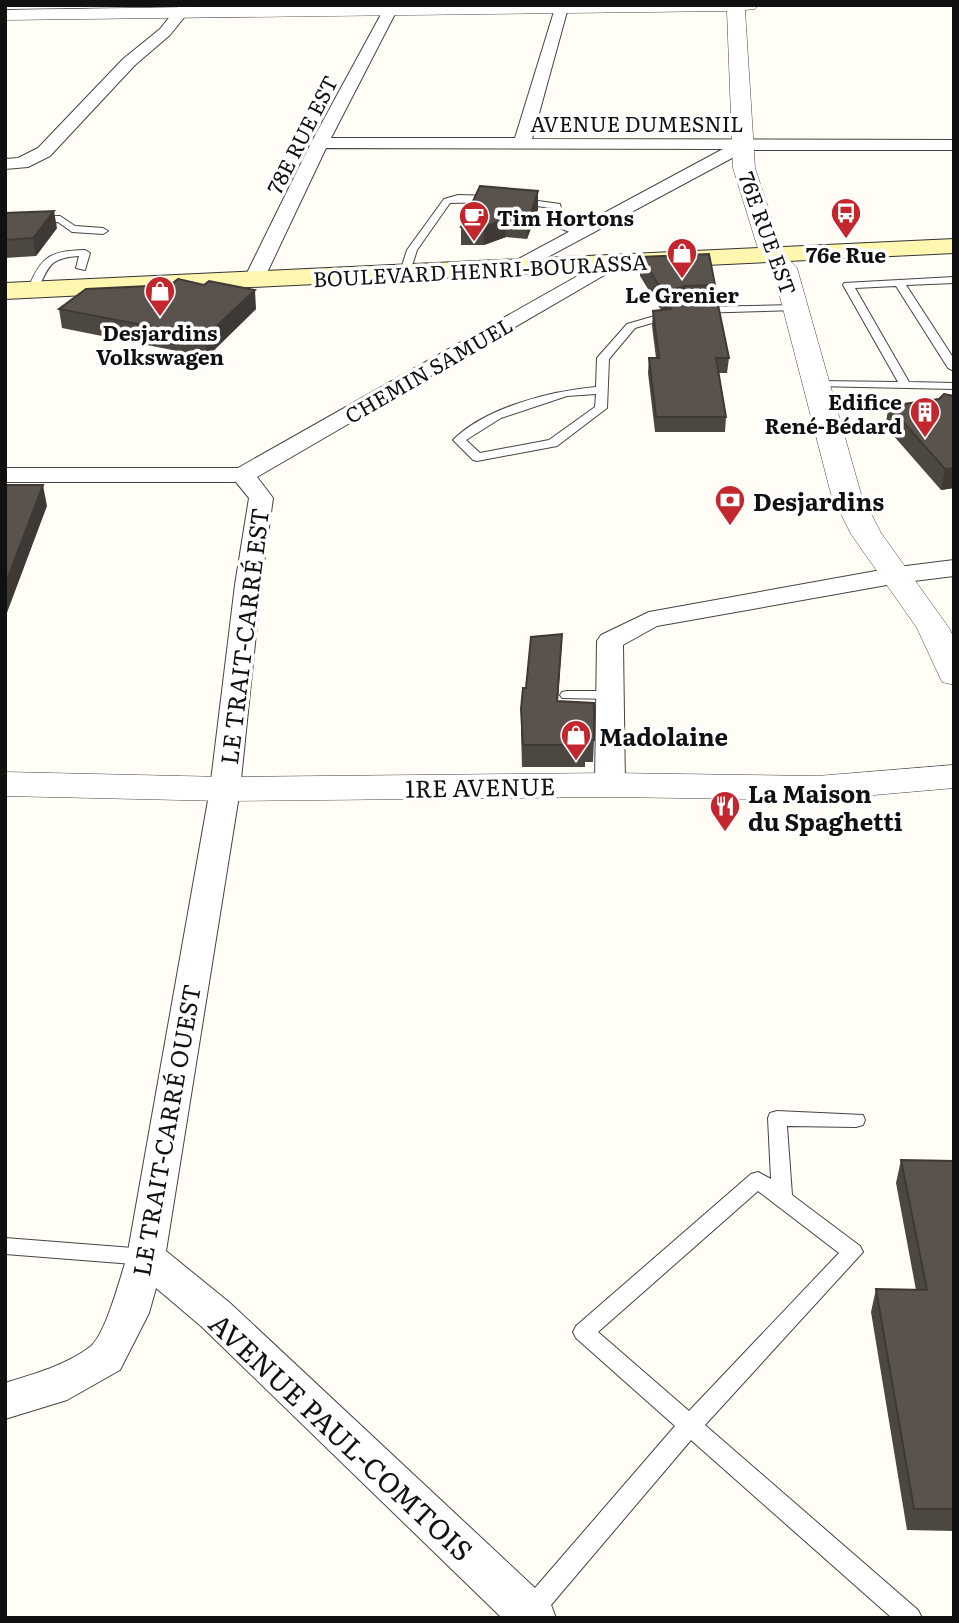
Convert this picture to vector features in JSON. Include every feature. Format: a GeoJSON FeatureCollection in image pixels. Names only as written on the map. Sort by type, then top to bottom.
{"type":"FeatureCollection","features":[{"type":"Feature","properties":{"kind":"main road","name":"BOULEVARD HENRI-BOURASSA"},"geometry":{"type":"LineString","coordinates":[[5,291],[954,246]]}},
{"type":"Feature","properties":{"kind":"street","name":"76E RUE EST"},"geometry":{"type":"LineString","coordinates":[[736,5],[744,168],[772,255],[785,268],[846,494],[866,534],[898,575],[933,628],[954,674]]}},
{"type":"Feature","properties":{"kind":"street"},"geometry":{"type":"LineString","coordinates":[[5,15],[183,9],[390,10],[749,5]]}},
{"type":"Feature","properties":{"kind":"street"},"geometry":{"type":"LineString","coordinates":[[522,145],[562,6]]}},
{"type":"Feature","properties":{"kind":"street"},"geometry":{"type":"LineString","coordinates":[[5,164],[22,163],[44,152],[129,62],[165,32],[183,9]]}},
{"type":"Feature","properties":{"kind":"street","name":"78E RUE EST"},"geometry":{"type":"LineString","coordinates":[[254,279],[320,143],[390,10]]}},
{"type":"Feature","properties":{"kind":"street","name":"AVENUE DUMESNIL"},"geometry":{"type":"LineString","coordinates":[[320,143],[954,145]]}},
{"type":"Feature","properties":{"kind":"street"},"geometry":{"type":"LineString","coordinates":[[518,267],[742,146]]}},
{"type":"Feature","properties":{"kind":"street","name":"CHEMIN SAMUEL"},"geometry":{"type":"LineString","coordinates":[[243,475],[613,262]]}},
{"type":"Feature","properties":{"kind":"street","name":"LE TRAIT-CARRÉ EST"},"geometry":{"type":"LineString","coordinates":[[5,475],[243,475],[261,498],[248,584],[225,789]]}},
{"type":"Feature","properties":{"kind":"street"},"geometry":{"type":"LineString","coordinates":[[610,785],[610,640],[649,620],[898,575],[954,568]]}},
{"type":"Feature","properties":{"kind":"street","name":"1RE AVENUE"},"geometry":{"type":"LineString","coordinates":[[5,784],[225,789],[610,785],[817,788],[954,776]]}},
{"type":"Feature","properties":{"kind":"street","name":"LE TRAIT-CARRÉ OUEST"},"geometry":{"type":"LineString","coordinates":[[5,1401],[53,1387],[106,1358],[130,1313],[146,1257],[225,789]]}},
{"type":"Feature","properties":{"kind":"street","name":"AVENUE PAUL-COMTOIS"},"geometry":{"type":"LineString","coordinates":[[146,1257],[216,1315],[531,1615]]}},
{"type":"Feature","properties":{"kind":"lane"},"geometry":{"type":"LineString","coordinates":[[404,272],[412,250],[451,199],[477,198],[551,204],[557,206],[559,224],[579,233]]}},
{"type":"Feature","properties":{"kind":"lane"},"geometry":{"type":"LineString","coordinates":[[5,220],[60,219],[64,242]]}},
{"type":"Feature","properties":{"kind":"lane"},"geometry":{"type":"LineString","coordinates":[[33,289],[43,264],[64,242],[103,231]]}},
{"type":"Feature","properties":{"kind":"lane"},"geometry":{"type":"LineString","coordinates":[[64,242],[85,253],[81,268]]}},
{"type":"Feature","properties":{"kind":"lane"},"geometry":{"type":"LineString","coordinates":[[906,386],[848,285],[954,280]]}},
{"type":"Feature","properties":{"kind":"lane"},"geometry":{"type":"LineString","coordinates":[[899,282],[954,368]]}},
{"type":"Feature","properties":{"kind":"lane"},"geometry":{"type":"LineString","coordinates":[[602,390],[566,393],[497,415],[458,440],[477,457],[553,443],[601,408],[602,390],[603,358],[631,326],[684,310],[796,308]]}},
{"type":"Feature","properties":{"kind":"lane"},"geometry":{"type":"LineString","coordinates":[[818,384],[954,386]]}},
{"type":"Feature","properties":{"kind":"lane"},"geometry":{"type":"LineString","coordinates":[[567,695],[611,695]]}},
{"type":"Feature","properties":{"kind":"lane"},"geometry":{"type":"LineString","coordinates":[[782,1198],[776,1118],[856,1120]]}},
{"type":"Feature","properties":{"kind":"lane"},"geometry":{"type":"LineString","coordinates":[[531,1615],[690,1425],[853,1252],[758,1180],[583,1332],[690,1425],[910,1618]]}},
{"type":"Feature","properties":{"kind":"lane"},"geometry":{"type":"LineString","coordinates":[[5,1246],[146,1257]]}},
{"type":"Feature","properties":{"kind":"building"},"geometry":{"type":"Polygon","coordinates":[[[480,186],[538,191],[528,221],[506,219],[484,227],[461,227],[480,186]]]}},
{"type":"Feature","properties":{"kind":"building"},"geometry":{"type":"Polygon","coordinates":[[[54,211],[33,238],[5,240],[5,213],[54,211]]]}},
{"type":"Feature","properties":{"kind":"building"},"geometry":{"type":"Polygon","coordinates":[[[709,254],[715,285],[685,286],[663,292],[641,257],[709,254]]]}},
{"type":"Feature","properties":{"kind":"building"},"geometry":{"type":"Polygon","coordinates":[[[178,279],[204,285],[209,281],[255,290],[205,337],[59,309],[86,289],[170,285],[178,279]]]}},
{"type":"Feature","properties":{"kind":"building"},"geometry":{"type":"Polygon","coordinates":[[[717,300],[729,358],[716,358],[726,417],[656,417],[649,358],[659,358],[653,311],[671,309],[669,306],[687,301],[717,300]]]}},
{"type":"Feature","properties":{"kind":"building"},"geometry":{"type":"Polygon","coordinates":[[[944,394],[954,396],[954,468],[945,469],[889,406],[939,399],[944,394]]]}},
{"type":"Feature","properties":{"kind":"building"},"geometry":{"type":"Polygon","coordinates":[[[5,485],[43,485],[5,585],[5,485]]]}},
{"type":"Feature","properties":{"kind":"building"},"geometry":{"type":"Polygon","coordinates":[[[562,634],[557,701],[594,703],[594,740],[586,740],[586,745],[523,745],[521,709],[531,637],[562,634]]]}},
{"type":"Feature","properties":{"kind":"building"},"geometry":{"type":"Polygon","coordinates":[[[901,1160],[954,1161],[954,1509],[914,1509],[876,1289],[927,1290],[901,1160]]]}},
{"type":"Feature","properties":{"kind":"place","name":"76e Rue"},"geometry":{"type":"Point","coordinates":[846,240]}},
{"type":"Feature","properties":{"kind":"place","name":"Tim Hortons"},"geometry":{"type":"Point","coordinates":[474,243]}},
{"type":"Feature","properties":{"kind":"place","name":"Le Grenier"},"geometry":{"type":"Point","coordinates":[682,280]}},
{"type":"Feature","properties":{"kind":"place","name":"Desjardins Volkswagen"},"geometry":{"type":"Point","coordinates":[160,318]}},
{"type":"Feature","properties":{"kind":"place","name":"Edifice René-Bédard"},"geometry":{"type":"Point","coordinates":[925,439]}},
{"type":"Feature","properties":{"kind":"place","name":"Desjardins"},"geometry":{"type":"Point","coordinates":[730,527]}},
{"type":"Feature","properties":{"kind":"place","name":"Madolaine"},"geometry":{"type":"Point","coordinates":[576,762]}},
{"type":"Feature","properties":{"kind":"place","name":"La Maison du Spaghetti"},"geometry":{"type":"Point","coordinates":[725,833]}}]}
